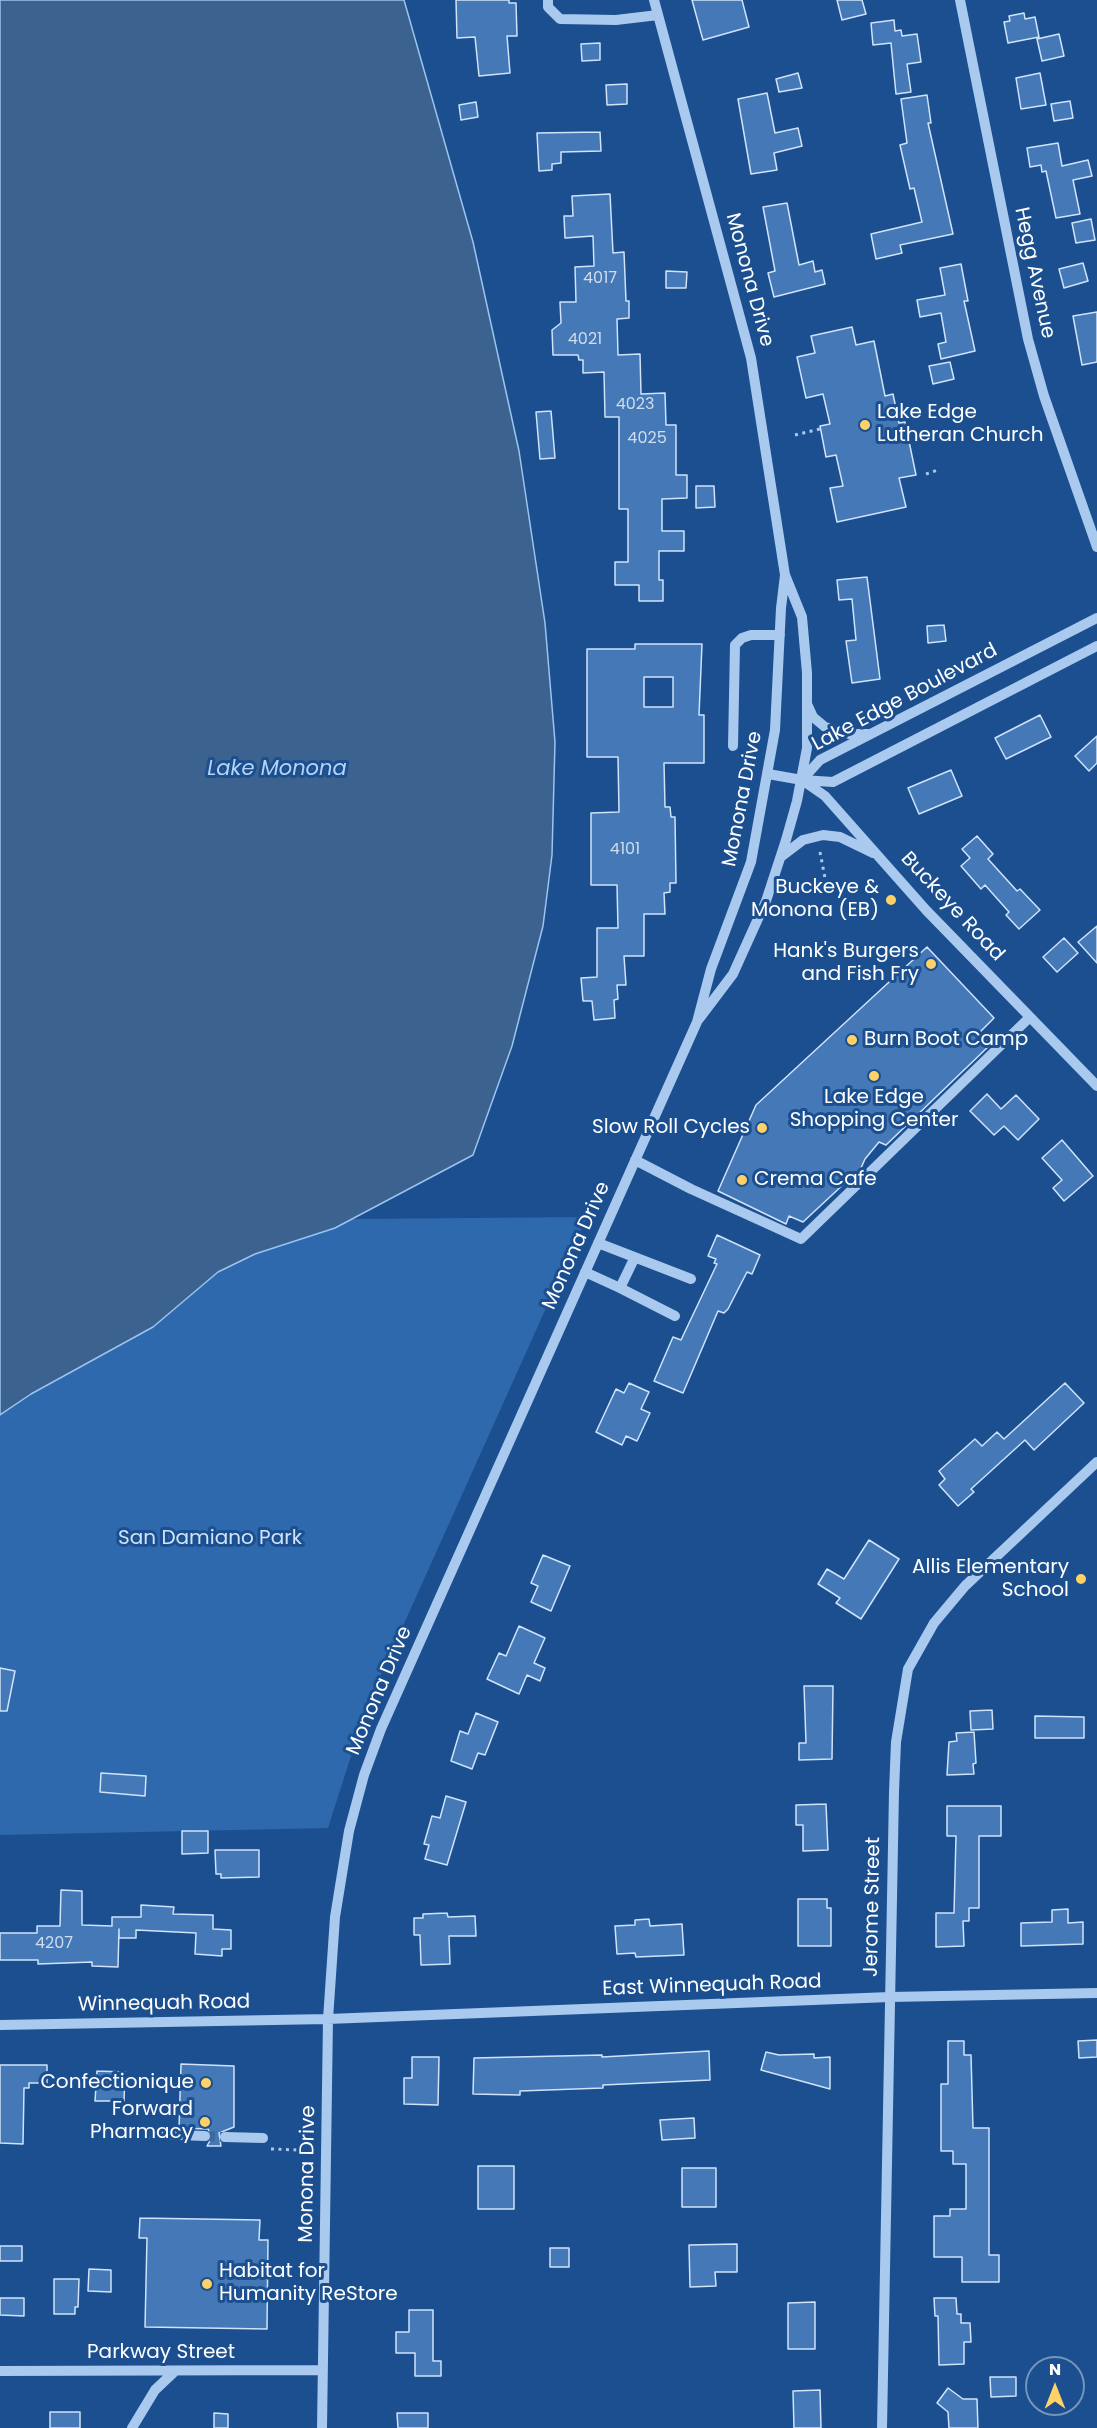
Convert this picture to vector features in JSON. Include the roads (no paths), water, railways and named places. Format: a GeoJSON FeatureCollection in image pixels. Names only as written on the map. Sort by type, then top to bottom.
{"type":"FeatureCollection","features":[{"type":"Feature","properties":{"kind":"street"},"geometry":{"type":"LineString","coordinates":[[548,0],[548,7],[560,19],[616,20],[658,15]]}},
{"type":"Feature","properties":{"kind":"street","name":"Monona Drive"},"geometry":{"type":"LineString","coordinates":[[654,0],[751,358],[785,575],[802,617],[807,705],[807,748],[802,780],[766,901],[733,974],[697,1022]]}},
{"type":"Feature","properties":{"kind":"street","name":"Hegg Avenue"},"geometry":{"type":"LineString","coordinates":[[960,0],[1028,339],[1044,396],[1097,547]]}},
{"type":"Feature","properties":{"kind":"street","name":"Monona Drive"},"geometry":{"type":"LineString","coordinates":[[322,2428],[328,2019],[340,1880],[363,1775],[381,1729],[697,1022],[711,969],[751,862],[777,716],[785,575]]}},
{"type":"Feature","properties":{"kind":"street","name":"Lake Edge Boulevard"},"geometry":{"type":"LineString","coordinates":[[802,780],[820,760],[1097,618]]}},
{"type":"Feature","properties":{"kind":"street"},"geometry":{"type":"LineString","coordinates":[[734,746],[735,645],[742,638],[751,635],[780,634]]}},
{"type":"Feature","properties":{"kind":"street","name":"Lake Edge Boulevard"},"geometry":{"type":"LineString","coordinates":[[802,780],[833,782],[1097,646]]}},
{"type":"Feature","properties":{"kind":"street"},"geometry":{"type":"LineString","coordinates":[[807,705],[813,717],[825,727],[849,735],[871,734]]}},
{"type":"Feature","properties":{"kind":"street","name":"Buckeye Road"},"geometry":{"type":"LineString","coordinates":[[768,774],[802,780],[825,796],[926,910],[1097,1086]]}},
{"type":"Feature","properties":{"kind":"street"},"geometry":{"type":"LineString","coordinates":[[780,858],[803,840],[823,835],[834,835],[881,857]]}},
{"type":"Feature","properties":{"kind":"street"},"geometry":{"type":"LineString","coordinates":[[634,1160],[691,1189],[801,1239],[1030,1017]]}},
{"type":"Feature","properties":{"kind":"street"},"geometry":{"type":"LineString","coordinates":[[598,1243],[634,1259],[691,1279]]}},
{"type":"Feature","properties":{"kind":"street"},"geometry":{"type":"LineString","coordinates":[[620,1288],[634,1259]]}},
{"type":"Feature","properties":{"kind":"street"},"geometry":{"type":"LineString","coordinates":[[585,1272],[675,1316]]}},
{"type":"Feature","properties":{"kind":"street","name":"Jerome Street"},"geometry":{"type":"LineString","coordinates":[[882,2428],[896,1742],[908,1669],[934,1623],[965,1586],[1097,1462]]}},
{"type":"Feature","properties":{"kind":"street","name":"East Winnequah Road"},"geometry":{"type":"LineString","coordinates":[[328,2019],[890,1997],[1097,1993]]}},
{"type":"Feature","properties":{"kind":"street","name":"Winnequah Road"},"geometry":{"type":"LineString","coordinates":[[0,2025],[328,2019]]}},
{"type":"Feature","properties":{"kind":"street"},"geometry":{"type":"LineString","coordinates":[[149,2133],[206,2136]]}},
{"type":"Feature","properties":{"kind":"street"},"geometry":{"type":"LineString","coordinates":[[225,2136],[263,2138]]}},
{"type":"Feature","properties":{"kind":"street","name":"Parkway Street"},"geometry":{"type":"LineString","coordinates":[[0,2371],[322,2370]]}},
{"type":"Feature","properties":{"kind":"street"},"geometry":{"type":"LineString","coordinates":[[132,2428],[155,2390],[174,2372]]}},
{"type":"Feature","properties":{"kind":"water","name":"Lake Monona"},"geometry":{"type":"Polygon","coordinates":[[[0,0],[404,0],[473,242],[519,451],[545,623],[555,742],[552,855],[543,926],[512,1046],[473,1155],[335,1228],[255,1254],[218,1272],[153,1327],[31,1394],[0,1415],[0,0]]]}},
{"type":"Feature","properties":{"kind":"tunnel"},"geometry":{"type":"LineString","coordinates":[[205,2136],[225,2137]]}},
{"type":"Feature","properties":{"kind":"place","name":"Lake Edge Lutheran Church"},"geometry":{"type":"Point","coordinates":[865,425]}},
{"type":"Feature","properties":{"kind":"place","name":"Buckeye & Monona (EB)"},"geometry":{"type":"Point","coordinates":[891,900]}},
{"type":"Feature","properties":{"kind":"place","name":"Hank's Burgers and Fish Fry"},"geometry":{"type":"Point","coordinates":[931,964]}},
{"type":"Feature","properties":{"kind":"place","name":"Burn Boot Camp"},"geometry":{"type":"Point","coordinates":[852,1040]}},
{"type":"Feature","properties":{"kind":"place","name":"Lake Edge Shopping Center"},"geometry":{"type":"Point","coordinates":[874,1076]}},
{"type":"Feature","properties":{"kind":"place","name":"Slow Roll Cycles"},"geometry":{"type":"Point","coordinates":[762,1128]}},
{"type":"Feature","properties":{"kind":"place","name":"Crema Cafe"},"geometry":{"type":"Point","coordinates":[742,1180]}},
{"type":"Feature","properties":{"kind":"place","name":"Allis Elementary School"},"geometry":{"type":"Point","coordinates":[1081,1579]}},
{"type":"Feature","properties":{"kind":"place","name":"Confectionique"},"geometry":{"type":"Point","coordinates":[206,2083]}},
{"type":"Feature","properties":{"kind":"place","name":"Forward Pharmacy"},"geometry":{"type":"Point","coordinates":[205,2122]}},
{"type":"Feature","properties":{"kind":"place","name":"Habitat for Humanity ReStore"},"geometry":{"type":"Point","coordinates":[207,2284]}},
{"type":"Feature","properties":{"kind":"park label","name":"San Damiano Park"},"geometry":{"type":"Point","coordinates":[210,1539]}}]}
